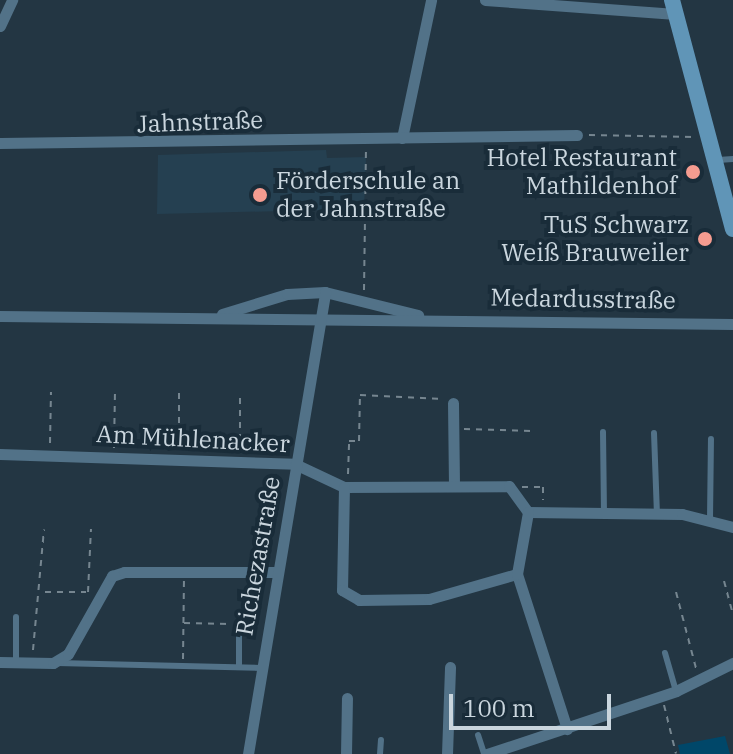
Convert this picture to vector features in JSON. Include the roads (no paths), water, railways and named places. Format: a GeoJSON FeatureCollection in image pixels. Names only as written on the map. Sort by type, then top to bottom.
{"type":"FeatureCollection","features":[{"type":"Feature","properties":{"kind":"street"},"geometry":{"type":"LineString","coordinates":[[0,26],[12,0]]}},
{"type":"Feature","properties":{"kind":"street"},"geometry":{"type":"LineString","coordinates":[[402,138],[431,0]]}},
{"type":"Feature","properties":{"kind":"street"},"geometry":{"type":"LineString","coordinates":[[485,0],[673,7],[733,229]]}},
{"type":"Feature","properties":{"kind":"street","name":"Jahnstraße"},"geometry":{"type":"LineString","coordinates":[[0,143],[156,145],[577,135]]}},
{"type":"Feature","properties":{"kind":"street","name":"Medardusstraße"},"geometry":{"type":"LineString","coordinates":[[218,316],[287,294],[325,292],[364,296],[432,319]]}},
{"type":"Feature","properties":{"kind":"street","name":"Richezastraße"},"geometry":{"type":"LineString","coordinates":[[248,754],[325,292]]}},
{"type":"Feature","properties":{"kind":"street","name":"Medardusstraße"},"geometry":{"type":"LineString","coordinates":[[0,316],[733,324]]}},
{"type":"Feature","properties":{"kind":"street"},"geometry":{"type":"LineString","coordinates":[[453,403],[454,486]]}},
{"type":"Feature","properties":{"kind":"street","name":"Am Mühlenacker"},"geometry":{"type":"LineString","coordinates":[[0,454],[240,458],[295,464],[346,487],[509,486],[528,512]]}},
{"type":"Feature","properties":{"kind":"street"},"geometry":{"type":"LineString","coordinates":[[346,487],[342,590],[359,600],[429,599],[517,574]]}},
{"type":"Feature","properties":{"kind":"street"},"geometry":{"type":"LineString","coordinates":[[567,729],[517,574],[528,512],[604,515],[657,513],[710,519],[733,527]]}},
{"type":"Feature","properties":{"kind":"street"},"geometry":{"type":"LineString","coordinates":[[0,662],[53,663],[78,645],[112,576],[124,572],[278,572]]}},
{"type":"Feature","properties":{"kind":"street"},"geometry":{"type":"LineString","coordinates":[[489,754],[518,749],[676,691],[733,663]]}},
{"type":"Feature","properties":{"kind":"street"},"geometry":{"type":"LineString","coordinates":[[447,754],[450,667]]}},
{"type":"Feature","properties":{"kind":"street"},"geometry":{"type":"LineString","coordinates":[[346,754],[347,698]]}},
{"type":"Feature","properties":{"kind":"lane"},"geometry":{"type":"LineString","coordinates":[[714,160],[733,159]]}},
{"type":"Feature","properties":{"kind":"lane"},"geometry":{"type":"LineString","coordinates":[[603,432],[604,515]]}},
{"type":"Feature","properties":{"kind":"lane"},"geometry":{"type":"LineString","coordinates":[[654,433],[657,513]]}},
{"type":"Feature","properties":{"kind":"lane"},"geometry":{"type":"LineString","coordinates":[[710,519],[711,439]]}},
{"type":"Feature","properties":{"kind":"lane"},"geometry":{"type":"LineString","coordinates":[[16,617],[16,662]]}},
{"type":"Feature","properties":{"kind":"lane"},"geometry":{"type":"LineString","coordinates":[[239,625],[239,667]]}},
{"type":"Feature","properties":{"kind":"lane"},"geometry":{"type":"LineString","coordinates":[[665,653],[676,691]]}},
{"type":"Feature","properties":{"kind":"lane"},"geometry":{"type":"LineString","coordinates":[[53,663],[261,668]]}},
{"type":"Feature","properties":{"kind":"lane"},"geometry":{"type":"LineString","coordinates":[[478,735],[489,754]]}},
{"type":"Feature","properties":{"kind":"lane"},"geometry":{"type":"LineString","coordinates":[[380,754],[381,740]]}},
{"type":"Feature","properties":{"kind":"place","name":"Hotel Restaurant Mathildenhof"},"geometry":{"type":"Point","coordinates":[693,172]}},
{"type":"Feature","properties":{"kind":"place","name":"Förderschule an der Jahnstraße"},"geometry":{"type":"Point","coordinates":[260,195]}},
{"type":"Feature","properties":{"kind":"place","name":"TuS Schwarz Weiß Brauweiler"},"geometry":{"type":"Point","coordinates":[705,239]}}]}
